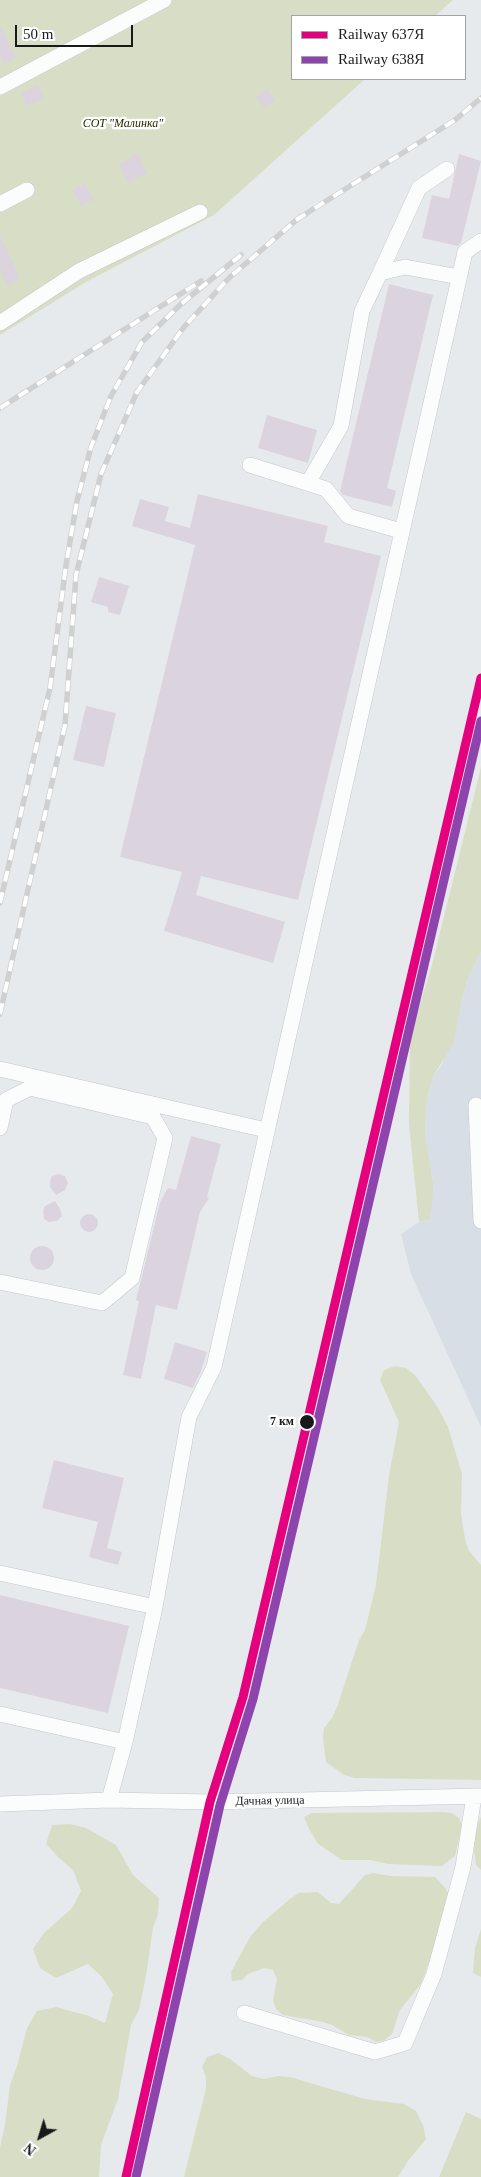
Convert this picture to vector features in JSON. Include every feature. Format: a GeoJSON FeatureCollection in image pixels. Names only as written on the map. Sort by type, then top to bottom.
{"type":"FeatureCollection","features":[{"type":"Feature","properties":{"kind":"street"},"geometry":{"type":"LineString","coordinates":[[0,87],[164,0]]}},
{"type":"Feature","properties":{"kind":"street"},"geometry":{"type":"LineString","coordinates":[[308,483],[340,426],[362,311],[419,188],[448,169]]}},
{"type":"Feature","properties":{"kind":"street"},"geometry":{"type":"LineString","coordinates":[[0,204],[27,190]]}},
{"type":"Feature","properties":{"kind":"street"},"geometry":{"type":"LineString","coordinates":[[0,323],[79,271],[200,212]]}},
{"type":"Feature","properties":{"kind":"street"},"geometry":{"type":"LineString","coordinates":[[109,1800],[125,1742],[155,1607],[189,1417],[214,1367],[459,277],[465,252],[481,241]]}},
{"type":"Feature","properties":{"kind":"street"},"geometry":{"type":"LineString","coordinates":[[380,273],[405,268],[459,277]]}},
{"type":"Feature","properties":{"kind":"street"},"geometry":{"type":"LineString","coordinates":[[250,465],[326,489],[348,516],[401,531]]}},
{"type":"Feature","properties":{"kind":"street"},"geometry":{"type":"LineString","coordinates":[[0,1069],[266,1130]]}},
{"type":"Feature","properties":{"kind":"street"},"geometry":{"type":"LineString","coordinates":[[0,1128],[6,1100],[30,1088],[153,1117],[166,1138],[132,1278],[102,1303],[0,1282]]}},
{"type":"Feature","properties":{"kind":"street"},"geometry":{"type":"LineString","coordinates":[[476,1105],[481,1221]]}},
{"type":"Feature","properties":{"kind":"street"},"geometry":{"type":"LineString","coordinates":[[0,1573],[155,1607]]}},
{"type":"Feature","properties":{"kind":"street"},"geometry":{"type":"LineString","coordinates":[[0,1714],[125,1742]]}},
{"type":"Feature","properties":{"kind":"street"},"geometry":{"type":"LineString","coordinates":[[244,2013],[374,2052],[404,2043],[434,1974],[464,1867],[478,1796]]}},
{"type":"Feature","properties":{"kind":"street","name":"Дачная улица"},"geometry":{"type":"LineString","coordinates":[[0,1804],[109,1800],[210,1802],[478,1796]]}},
{"type":"Feature","properties":{"kind":"shaded area"},"geometry":{"type":"Polygon","coordinates":[[[481,952],[481,1427],[411,1274],[401,1234],[419,1222],[430,1219],[433,1182],[425,1133],[427,1097],[434,1075],[442,1065],[469,975],[481,952]]]}},
{"type":"Feature","properties":{"kind":"green space","name":"СОТ \"Малинка\""},"geometry":{"type":"Polygon","coordinates":[[[0,0],[453,0],[436,15],[291,15],[291,80],[364,80],[214,215],[86,282],[0,335],[0,0]]]}},
{"type":"Feature","properties":{"kind":"green space"},"geometry":{"type":"Polygon","coordinates":[[[481,767],[481,952],[469,975],[462,998],[453,1044],[434,1075],[427,1097],[425,1133],[433,1182],[433,1194],[430,1219],[419,1222],[409,1124],[410,1036],[432,965],[481,767]]]}},
{"type":"Feature","properties":{"kind":"green space"},"geometry":{"type":"Polygon","coordinates":[[[395,1366],[406,1368],[415,1375],[437,1406],[448,1427],[462,1474],[461,1513],[465,1539],[469,1551],[481,1565],[481,1780],[355,1778],[344,1775],[326,1762],[323,1738],[324,1728],[332,1718],[337,1707],[359,1640],[365,1630],[376,1585],[389,1475],[399,1422],[380,1380],[384,1370],[395,1366]]]}},
{"type":"Feature","properties":{"kind":"green space"},"geometry":{"type":"Polygon","coordinates":[[[312,1813],[452,1813],[459,1818],[462,1825],[455,1856],[442,1866],[388,1864],[370,1860],[342,1860],[318,1844],[304,1817],[312,1813]]]}},
{"type":"Feature","properties":{"kind":"green space"},"geometry":{"type":"Polygon","coordinates":[[[481,1817],[481,1870],[476,1865],[474,1851],[475,1828],[481,1817]]]}},
{"type":"Feature","properties":{"kind":"green space"},"geometry":{"type":"Polygon","coordinates":[[[70,1824],[86,1828],[116,1845],[133,1875],[159,1898],[158,1914],[153,1928],[146,1976],[139,2010],[131,2025],[118,2099],[101,2145],[99,2177],[0,2177],[0,2147],[10,2085],[27,2028],[37,2011],[56,2007],[89,2016],[105,2023],[113,1994],[102,1977],[88,1964],[56,1978],[40,1968],[33,1949],[44,1933],[72,1908],[81,1891],[73,1870],[46,1844],[52,1825],[70,1824]]]}},
{"type":"Feature","properties":{"kind":"green space"},"geometry":{"type":"Polygon","coordinates":[[[373,1873],[391,1876],[435,1877],[450,1896],[421,1984],[400,2010],[392,2034],[385,2040],[376,2042],[367,2037],[349,2035],[323,2022],[283,2015],[276,2009],[273,2000],[277,1979],[273,1970],[264,1968],[248,1974],[242,1980],[232,1981],[231,1972],[250,1937],[262,1923],[291,1898],[299,1893],[318,1892],[331,1903],[339,1904],[365,1875],[373,1873]]]}},
{"type":"Feature","properties":{"kind":"green space"},"geometry":{"type":"Polygon","coordinates":[[[481,1929],[481,1977],[473,1973],[475,1948],[481,1929]]]}},
{"type":"Feature","properties":{"kind":"green space"},"geometry":{"type":"Polygon","coordinates":[[[219,2053],[252,2076],[264,2079],[278,2076],[290,2077],[365,2099],[404,2104],[416,2111],[423,2125],[426,2139],[398,2177],[184,2177],[206,2089],[206,2077],[202,2067],[207,2057],[219,2053]]]}},
{"type":"Feature","properties":{"kind":"green space"},"geometry":{"type":"Polygon","coordinates":[[[466,2112],[481,2119],[481,2177],[439,2177],[466,2112]]]}},
{"type":"Feature","properties":{"kind":"building"},"geometry":{"type":"Polygon","coordinates":[[[0,26],[16,57],[4,64],[0,56],[0,26]]]}},
{"type":"Feature","properties":{"kind":"building"},"geometry":{"type":"Polygon","coordinates":[[[38,85],[44,98],[27,106],[21,93],[38,85]]]}},
{"type":"Feature","properties":{"kind":"building"},"geometry":{"type":"Polygon","coordinates":[[[267,89],[275,100],[264,108],[256,97],[267,89]]]}},
{"type":"Feature","properties":{"kind":"building"},"geometry":{"type":"Polygon","coordinates":[[[138,153],[147,173],[128,183],[119,164],[138,153]]]}},
{"type":"Feature","properties":{"kind":"building"},"geometry":{"type":"Polygon","coordinates":[[[459,154],[481,161],[461,243],[458,246],[422,238],[432,195],[449,199],[459,154]]]}},
{"type":"Feature","properties":{"kind":"building"},"geometry":{"type":"Polygon","coordinates":[[[85,183],[93,200],[81,206],[72,190],[85,183]]]}},
{"type":"Feature","properties":{"kind":"building"},"geometry":{"type":"Polygon","coordinates":[[[0,235],[20,279],[7,285],[0,269],[0,235]]]}},
{"type":"Feature","properties":{"kind":"building"},"geometry":{"type":"Polygon","coordinates":[[[389,284],[433,295],[387,488],[396,491],[392,507],[343,495],[340,491],[389,284]]]}},
{"type":"Feature","properties":{"kind":"building"},"geometry":{"type":"Polygon","coordinates":[[[267,415],[317,430],[308,463],[258,448],[267,415]]]}},
{"type":"Feature","properties":{"kind":"building"},"geometry":{"type":"Polygon","coordinates":[[[198,494],[328,526],[324,542],[381,556],[298,900],[201,876],[196,895],[285,922],[273,963],[164,931],[182,872],[120,857],[195,545],[132,526],[140,499],[169,507],[165,521],[190,528],[198,494]]]}},
{"type":"Feature","properties":{"kind":"building"},"geometry":{"type":"Polygon","coordinates":[[[99,577],[129,586],[120,615],[108,612],[108,607],[91,602],[99,577]]]}},
{"type":"Feature","properties":{"kind":"building"},"geometry":{"type":"Polygon","coordinates":[[[86,706],[116,713],[104,767],[73,760],[86,706]]]}},
{"type":"Feature","properties":{"kind":"building"},"geometry":{"type":"Polygon","coordinates":[[[191,1136],[221,1144],[207,1197],[209,1198],[200,1212],[177,1310],[156,1305],[141,1379],[123,1375],[139,1301],[136,1300],[160,1202],[168,1188],[176,1190],[191,1136]]]}},
{"type":"Feature","properties":{"kind":"building"},"geometry":{"type":"Polygon","coordinates":[[[58,1174],[65,1176],[68,1183],[65,1190],[56,1195],[50,1187],[50,1181],[52,1176],[58,1174]]]}},
{"type":"Feature","properties":{"kind":"building"},"geometry":{"type":"Polygon","coordinates":[[[55,1201],[62,1216],[57,1221],[49,1222],[44,1219],[43,1211],[45,1206],[55,1201]]]}},
{"type":"Feature","properties":{"kind":"building"},"geometry":{"type":"Polygon","coordinates":[[[85,1214],[93,1214],[98,1219],[96,1230],[85,1232],[80,1227],[80,1219],[85,1214]]]}},
{"type":"Feature","properties":{"kind":"building"},"geometry":{"type":"Polygon","coordinates":[[[42,1246],[50,1250],[54,1258],[50,1266],[42,1270],[34,1266],[30,1258],[34,1250],[42,1246]]]}},
{"type":"Feature","properties":{"kind":"building"},"geometry":{"type":"Polygon","coordinates":[[[175,1342],[207,1352],[193,1388],[164,1379],[175,1342]]]}},
{"type":"Feature","properties":{"kind":"building"},"geometry":{"type":"Polygon","coordinates":[[[54,1460],[124,1478],[107,1548],[122,1552],[118,1565],[89,1557],[98,1522],[42,1508],[54,1460]]]}},
{"type":"Feature","properties":{"kind":"building"},"geometry":{"type":"Polygon","coordinates":[[[0,1595],[129,1626],[108,1713],[0,1688],[0,1595]]]}},
{"type":"Feature","properties":{"kind":"railway"},"geometry":{"type":"LineString","coordinates":[[296,220],[455,120],[481,98]]}},
{"type":"Feature","properties":{"kind":"railway"},"geometry":{"type":"LineString","coordinates":[[0,1014],[65,725],[76,575],[101,474],[137,392],[184,327],[230,277],[300,217]]}},
{"type":"Feature","properties":{"kind":"railway"},"geometry":{"type":"LineString","coordinates":[[0,903],[50,688],[66,565],[77,501],[91,447],[111,396],[142,342],[181,304],[241,255]]}},
{"type":"Feature","properties":{"kind":"railway"},"geometry":{"type":"LineString","coordinates":[[0,408],[201,281]]}},
{"type":"Feature","properties":{"kind":"railway"},"geometry":{"type":"LineString","coordinates":[[442,891],[481,731]]}},
{"type":"Feature","properties":{"kind":"rail line","name":"637Я"},"geometry":{"type":"LineString","coordinates":[[126,2177],[210,1802],[243,1697],[481,678]]}},
{"type":"Feature","properties":{"kind":"rail line","name":"638Я"},"geometry":{"type":"LineString","coordinates":[[136,2177],[220,1805],[253,1699],[481,721]]}},
{"type":"Feature","properties":{"kind":"place","name":"7 км"},"geometry":{"type":"Point","coordinates":[307,1422]}}]}
